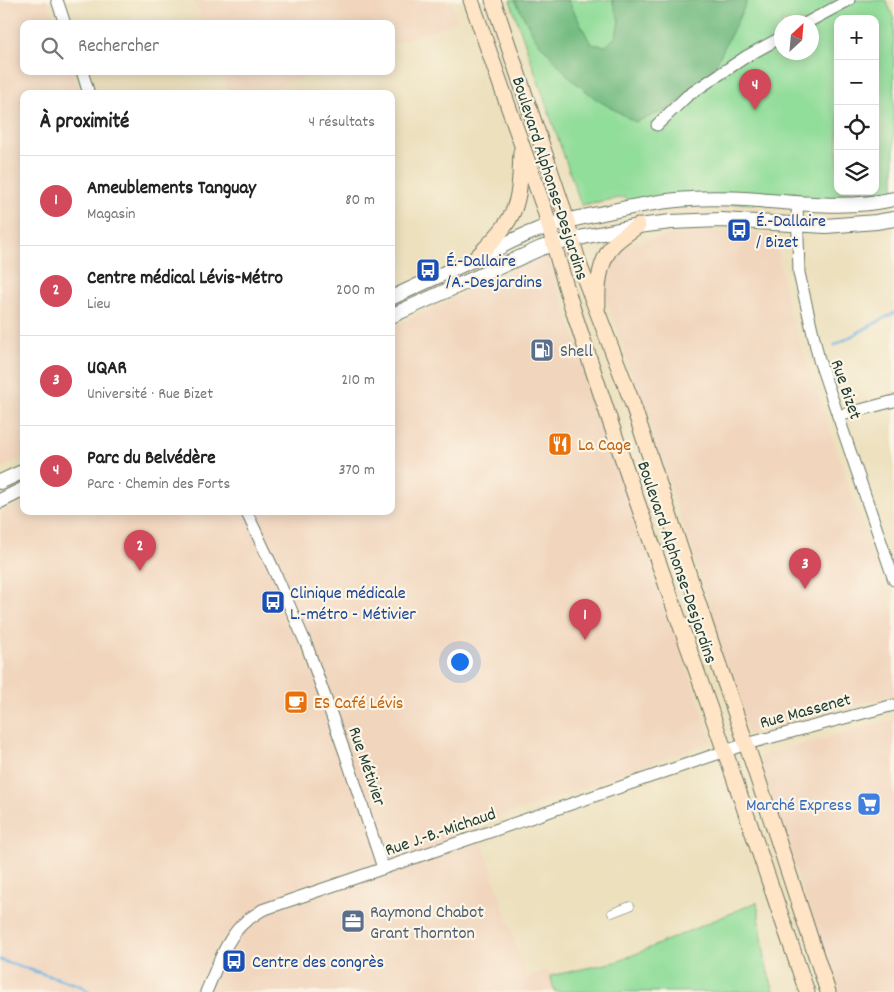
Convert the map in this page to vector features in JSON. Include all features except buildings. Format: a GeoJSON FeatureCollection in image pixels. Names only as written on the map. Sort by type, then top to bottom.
{"type":"FeatureCollection","features":[{"type":"Feature","properties":{"kind":"main road","name":"Boulevard Alphonse-Desjardins"},"geometry":{"type":"LineString","coordinates":[[471,0],[545,210],[573,310],[632,487],[807,992]]}},
{"type":"Feature","properties":{"kind":"main road","name":"Boulevard Alphonse-Desjardins"},"geometry":{"type":"LineString","coordinates":[[493,0],[579,264],[632,402],[828,992]]}},
{"type":"Feature","properties":{"kind":"main road"},"geometry":{"type":"LineString","coordinates":[[474,259],[512,216],[518,198],[522,145]]}},
{"type":"Feature","properties":{"kind":"main road"},"geometry":{"type":"LineString","coordinates":[[599,316],[598,279],[601,268],[612,246],[638,226]]}},
{"type":"Feature","properties":{"kind":"street"},"geometry":{"type":"LineString","coordinates":[[57,0],[64,20]]}},
{"type":"Feature","properties":{"kind":"street"},"geometry":{"type":"LineString","coordinates":[[819,16],[849,0]]}},
{"type":"Feature","properties":{"kind":"street"},"geometry":{"type":"LineString","coordinates":[[657,125],[687,96],[747,56],[774,41]]}},
{"type":"Feature","properties":{"kind":"street"},"geometry":{"type":"LineString","coordinates":[[83,75],[88,90]]}},
{"type":"Feature","properties":{"kind":"street"},"geometry":{"type":"LineString","coordinates":[[395,296],[532,232],[566,221],[649,203],[691,198],[735,198],[816,204],[860,204],[894,199]]}},
{"type":"Feature","properties":{"kind":"street","name":"Rue Bizet"},"geometry":{"type":"LineString","coordinates":[[797,202],[799,272],[818,360],[891,560],[894,580]]}},
{"type":"Feature","properties":{"kind":"street"},"geometry":{"type":"LineString","coordinates":[[395,314],[525,255],[554,244],[638,226],[671,222],[721,220],[826,226],[894,219]]}},
{"type":"Feature","properties":{"kind":"street"},"geometry":{"type":"LineString","coordinates":[[838,416],[894,401]]}},
{"type":"Feature","properties":{"kind":"street"},"geometry":{"type":"LineString","coordinates":[[0,482],[20,473]]}},
{"type":"Feature","properties":{"kind":"street"},"geometry":{"type":"LineString","coordinates":[[0,501],[20,491]]}},
{"type":"Feature","properties":{"kind":"street","name":"Rue Métivier"},"geometry":{"type":"LineString","coordinates":[[248,515],[307,646],[383,868]]}},
{"type":"Feature","properties":{"kind":"street","name":"Rue Massenet"},"geometry":{"type":"LineString","coordinates":[[725,751],[894,705]]}},
{"type":"Feature","properties":{"kind":"street","name":"Rue J.-B.-Michaud"},"geometry":{"type":"LineString","coordinates":[[206,992],[235,933],[245,921],[262,910],[725,751]]}},
{"type":"Feature","properties":{"kind":"street"},"geometry":{"type":"LineString","coordinates":[[612,913],[630,906]]}},
{"type":"Feature","properties":{"kind":"shaded area"},"geometry":{"type":"Polygon","coordinates":[[[0,0],[47,0],[54,20],[20,20],[20,75],[73,75],[79,90],[20,90],[20,460],[0,469],[0,0]]]}},
{"type":"Feature","properties":{"kind":"shaded area"},"geometry":{"type":"Polygon","coordinates":[[[194,0],[450,0],[457,21],[395,44],[395,20],[202,20],[194,0]]]}},
{"type":"Feature","properties":{"kind":"shaded area"},"geometry":{"type":"Polygon","coordinates":[[[222,75],[309,75],[270,90],[228,90],[222,75]]]}},
{"type":"Feature","properties":{"kind":"shaded area"},"geometry":{"type":"Polygon","coordinates":[[[714,232],[773,235],[778,241],[780,264],[789,312],[894,617],[894,695],[748,734],[720,649],[708,599],[606,296],[606,282],[613,263],[623,249],[637,242],[674,235],[714,232]]]}},
{"type":"Feature","properties":{"kind":"shaded area"},"geometry":{"type":"Polygon","coordinates":[[[546,254],[712,741],[476,825],[527,977],[548,970],[555,992],[0,992],[0,512],[20,503],[20,515],[395,515],[395,326],[546,254]]]}},
{"type":"Feature","properties":{"kind":"shaded area"},"geometry":{"type":"Polygon","coordinates":[[[894,719],[894,992],[837,992],[758,757],[894,719]]]}},
{"type":"Feature","properties":{"kind":"green space"},"geometry":{"type":"Polygon","coordinates":[[[510,0],[886,0],[894,19],[894,199],[629,207],[625,197],[581,205],[510,0]]]}},
{"type":"Feature","properties":{"kind":"green space"},"geometry":{"type":"Polygon","coordinates":[[[515,0],[568,0],[591,44],[606,46],[616,36],[619,21],[612,0],[748,0],[710,76],[670,109],[635,122],[596,99],[571,79],[535,38],[515,0]]]}},
{"type":"Feature","properties":{"kind":"green space"},"geometry":{"type":"Polygon","coordinates":[[[757,902],[766,965],[774,992],[555,992],[550,976],[619,961],[757,902]]]}},
{"type":"Feature","properties":{"kind":"waterway"},"geometry":{"type":"LineString","coordinates":[[835,345],[894,313]]}},
{"type":"Feature","properties":{"kind":"waterway"},"geometry":{"type":"LineString","coordinates":[[0,960],[81,986],[89,992]]}},
{"type":"Feature","properties":{"kind":"place","name":"Parc du Belvédère"},"geometry":{"type":"Point","coordinates":[755,110]}},
{"type":"Feature","properties":{"kind":"place","name":"É.-Dallaire / Bizet"},"geometry":{"type":"Point","coordinates":[739,230]}},
{"type":"Feature","properties":{"kind":"place","name":"É.-Dallaire /A.-Desjardins"},"geometry":{"type":"Point","coordinates":[428,270]}},
{"type":"Feature","properties":{"kind":"place","name":"Shell"},"geometry":{"type":"Point","coordinates":[542,350]}},
{"type":"Feature","properties":{"kind":"place","name":"La Cage"},"geometry":{"type":"Point","coordinates":[560,444]}},
{"type":"Feature","properties":{"kind":"place","name":"Centre médical Lévis-Métro"},"geometry":{"type":"Point","coordinates":[140,571]}},
{"type":"Feature","properties":{"kind":"place","name":"UQAR"},"geometry":{"type":"Point","coordinates":[805,589]}},
{"type":"Feature","properties":{"kind":"place","name":"Clinique médicale L.-métro - Métivier"},"geometry":{"type":"Point","coordinates":[273,602]}},
{"type":"Feature","properties":{"kind":"place","name":"Ameublements Tanguay"},"geometry":{"type":"Point","coordinates":[585,640]}},
{"type":"Feature","properties":{"kind":"place","name":"ES Café Lévis"},"geometry":{"type":"Point","coordinates":[296,702]}},
{"type":"Feature","properties":{"kind":"place","name":"Marché Express"},"geometry":{"type":"Point","coordinates":[869,804]}},
{"type":"Feature","properties":{"kind":"place","name":"Raymond Chabot Grant Thornton"},"geometry":{"type":"Point","coordinates":[353,921]}},
{"type":"Feature","properties":{"kind":"place","name":"Centre des congrès"},"geometry":{"type":"Point","coordinates":[234,961]}}]}
